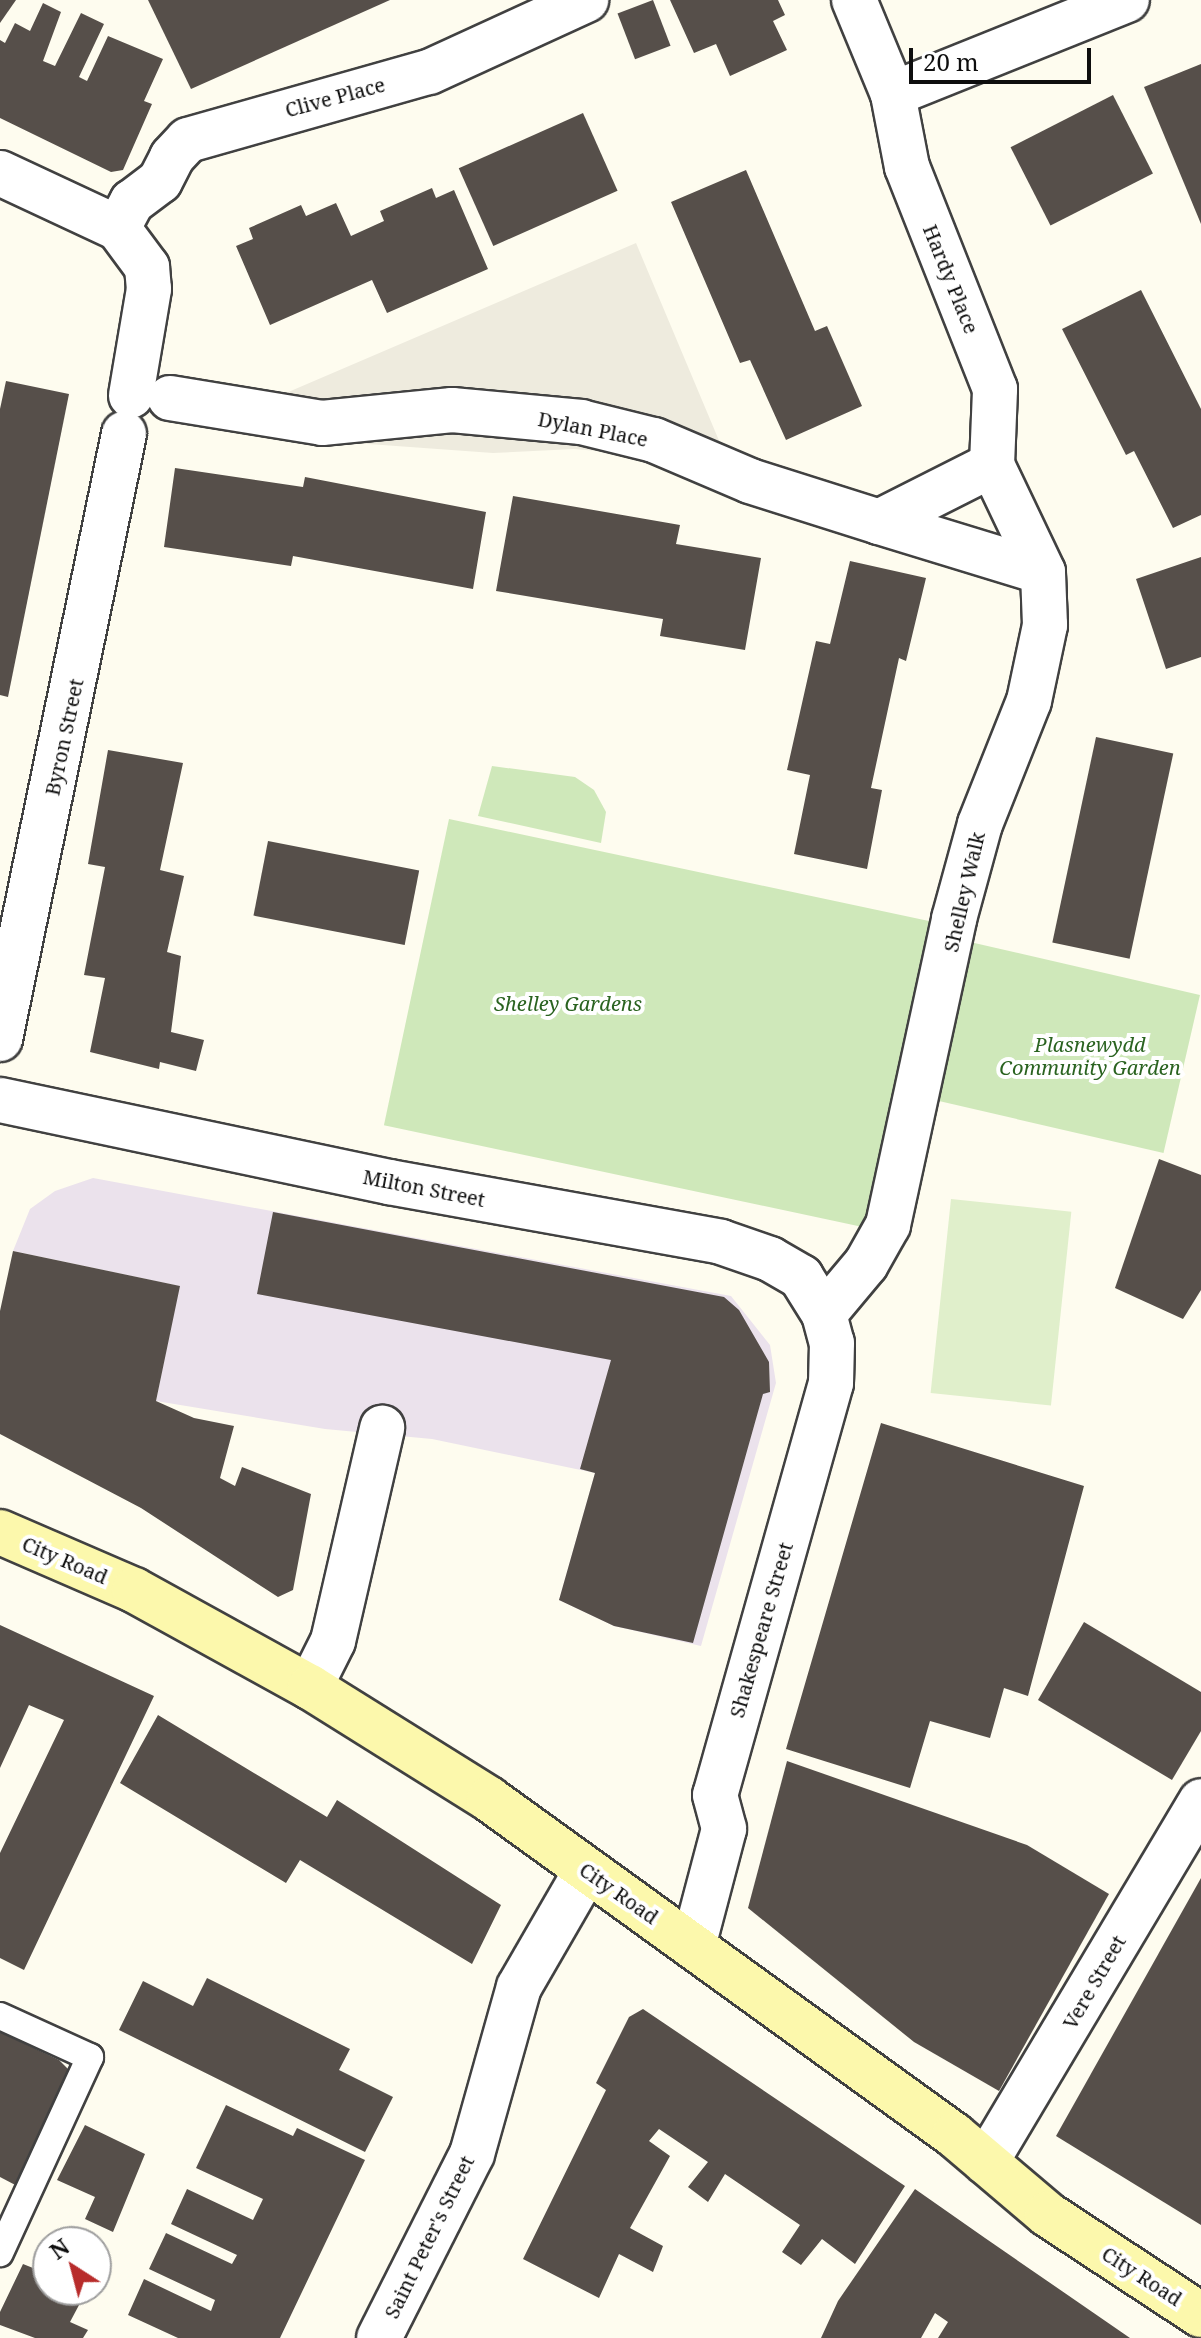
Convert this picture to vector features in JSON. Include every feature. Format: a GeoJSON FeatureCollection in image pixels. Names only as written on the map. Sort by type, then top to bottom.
{"type":"FeatureCollection","features":[{"type":"Feature","properties":{"kind":"main road","name":"City Road"},"geometry":{"type":"LineString","coordinates":[[0,1532],[134,1590],[310,1687],[489,1799],[986,2162],[1047,2214],[1201,2315]]}},
{"type":"Feature","properties":{"kind":"street","name":"Clive Place"},"geometry":{"type":"LineString","coordinates":[[118,228],[132,202],[155,187],[188,140],[429,72],[558,17],[586,0]]}},
{"type":"Feature","properties":{"kind":"street","name":"Hardy Place"},"geometry":{"type":"LineString","coordinates":[[854,0],[893,94],[907,167],[995,389],[992,465]]}},
{"type":"Feature","properties":{"kind":"street"},"geometry":{"type":"LineString","coordinates":[[893,94],[1127,0]]}},
{"type":"Feature","properties":{"kind":"street"},"geometry":{"type":"LineString","coordinates":[[0,173],[118,228]]}},
{"type":"Feature","properties":{"kind":"street","name":"Byron Street"},"geometry":{"type":"LineString","coordinates":[[0,1039],[142,409],[149,289],[147,267],[118,228]]}},
{"type":"Feature","properties":{"kind":"street","name":"Dylan Place"},"geometry":{"type":"LineString","coordinates":[[142,409],[322,423],[452,410],[581,422],[654,440],[750,481],[1043,572]]}},
{"type":"Feature","properties":{"kind":"street"},"geometry":{"type":"LineString","coordinates":[[879,522],[992,465]]}},
{"type":"Feature","properties":{"kind":"street","name":"Shelley Walk"},"geometry":{"type":"LineString","coordinates":[[824,1314],[866,1264],[888,1225],[958,905],[980,824],[1042,654],[1043,572],[992,465]]}},
{"type":"Feature","properties":{"kind":"street","name":"Milton Street"},"geometry":{"type":"LineString","coordinates":[[0,1100],[389,1182],[721,1242],[770,1259],[801,1277],[824,1314]]}},
{"type":"Feature","properties":{"kind":"street","name":"Shakespeare Street"},"geometry":{"type":"LineString","coordinates":[[693,1946],[724,1829],[715,1795],[831,1383],[832,1343],[824,1314]]}},
{"type":"Feature","properties":{"kind":"street"},"geometry":{"type":"LineString","coordinates":[[310,1687],[333,1641],[382,1428]]}},
{"type":"Feature","properties":{"kind":"street","name":"Vere Street"},"geometry":{"type":"LineString","coordinates":[[986,2162],[1201,1801]]}},
{"type":"Feature","properties":{"kind":"street","name":"Saint Peter's Street"},"geometry":{"type":"LineString","coordinates":[[379,2338],[472,2154],[519,1987],[586,1871]]}},
{"type":"Feature","properties":{"kind":"lane"},"geometry":{"type":"LineString","coordinates":[[0,2016],[90,2057],[0,2253]]}},
{"type":"Feature","properties":{"kind":"shaded area"},"geometry":{"type":"Polygon","coordinates":[[[636,243],[728,462],[574,449],[493,453],[327,441],[265,402],[636,243]]]}},
{"type":"Feature","properties":{"kind":"shaded area"},"geometry":{"type":"Polygon","coordinates":[[[93,1178],[731,1296],[770,1345],[776,1383],[701,1646],[614,1626],[559,1600],[595,1473],[432,1439],[325,1429],[156,1401],[179,1286],[13,1251],[30,1209],[55,1191],[93,1178]]]}},
{"type":"Feature","properties":{"kind":"green space"},"geometry":{"type":"Polygon","coordinates":[[[492,766],[575,777],[594,790],[606,812],[601,843],[478,816],[492,766]]]}},
{"type":"Feature","properties":{"kind":"green space","name":"Shelley Gardens"},"geometry":{"type":"Polygon","coordinates":[[[449,819],[931,922],[866,1228],[384,1125],[449,819]]]}},
{"type":"Feature","properties":{"kind":"green space","name":"Plasnewydd Community Garden"},"geometry":{"type":"Polygon","coordinates":[[[970,942],[1200,995],[1164,1153],[934,1100],[970,942]]]}},
{"type":"Feature","properties":{"kind":"green space"},"geometry":{"type":"Polygon","coordinates":[[[951,1199],[1071,1212],[1051,1406],[931,1393],[951,1199]]]}},
{"type":"Feature","properties":{"kind":"building"},"geometry":{"type":"Polygon","coordinates":[[[0,0],[16,0],[0,23],[0,0]]]}},
{"type":"Feature","properties":{"kind":"building"},"geometry":{"type":"Polygon","coordinates":[[[148,0],[390,0],[191,89],[148,0]]]}},
{"type":"Feature","properties":{"kind":"building"},"geometry":{"type":"Polygon","coordinates":[[[653,0],[671,46],[635,59],[618,14],[653,0]]]}},
{"type":"Feature","properties":{"kind":"building"},"geometry":{"type":"Polygon","coordinates":[[[670,0],[778,0],[785,15],[773,21],[787,50],[730,76],[716,44],[694,53],[670,0]]]}},
{"type":"Feature","properties":{"kind":"building"},"geometry":{"type":"Polygon","coordinates":[[[43,3],[61,12],[43,61],[55,66],[81,13],[104,24],[79,77],[87,81],[108,36],[163,59],[144,101],[152,104],[123,170],[111,172],[0,118],[0,40],[5,43],[15,23],[30,31],[43,3]]]}},
{"type":"Feature","properties":{"kind":"building"},"geometry":{"type":"Polygon","coordinates":[[[1201,64],[1201,224],[1144,87],[1201,64]]]}},
{"type":"Feature","properties":{"kind":"building"},"geometry":{"type":"Polygon","coordinates":[[[1113,95],[1153,173],[1050,226],[1011,147],[1113,95]]]}},
{"type":"Feature","properties":{"kind":"building"},"geometry":{"type":"Polygon","coordinates":[[[583,113],[618,191],[493,246],[459,168],[583,113]]]}},
{"type":"Feature","properties":{"kind":"building"},"geometry":{"type":"Polygon","coordinates":[[[746,170],[815,331],[827,326],[862,406],[786,440],[750,360],[740,363],[671,202],[746,170]]]}},
{"type":"Feature","properties":{"kind":"building"},"geometry":{"type":"Polygon","coordinates":[[[432,188],[436,198],[454,190],[488,269],[387,313],[372,280],[270,325],[236,246],[253,239],[249,228],[301,205],[306,216],[336,203],[351,236],[384,221],[380,211],[432,188]]]}},
{"type":"Feature","properties":{"kind":"building"},"geometry":{"type":"Polygon","coordinates":[[[1141,290],[1201,409],[1201,515],[1173,528],[1134,451],[1126,455],[1062,329],[1141,290]]]}},
{"type":"Feature","properties":{"kind":"building"},"geometry":{"type":"Polygon","coordinates":[[[6,381],[69,394],[8,697],[0,695],[0,409],[6,381]]]}},
{"type":"Feature","properties":{"kind":"building"},"geometry":{"type":"Polygon","coordinates":[[[175,468],[303,487],[305,477],[486,512],[473,589],[293,556],[291,566],[164,547],[175,468]]]}},
{"type":"Feature","properties":{"kind":"building"},"geometry":{"type":"Polygon","coordinates":[[[513,496],[680,525],[676,544],[761,558],[745,650],[660,636],[663,619],[496,591],[513,496]]]}},
{"type":"Feature","properties":{"kind":"building"},"geometry":{"type":"Polygon","coordinates":[[[1201,557],[1201,657],[1166,669],[1136,579],[1201,557]]]}},
{"type":"Feature","properties":{"kind":"building"},"geometry":{"type":"Polygon","coordinates":[[[850,561],[926,578],[906,661],[899,658],[871,788],[882,790],[867,869],[794,854],[810,775],[787,770],[816,641],[830,644],[850,561]]]}},
{"type":"Feature","properties":{"kind":"building"},"geometry":{"type":"Polygon","coordinates":[[[1096,737],[1173,753],[1130,959],[1052,942],[1096,737]]]}},
{"type":"Feature","properties":{"kind":"building"},"geometry":{"type":"Polygon","coordinates":[[[108,750],[183,763],[160,870],[184,876],[167,952],[181,956],[171,1032],[204,1040],[196,1071],[160,1062],[159,1069],[90,1052],[105,978],[84,975],[105,867],[88,864],[108,750]]]}},
{"type":"Feature","properties":{"kind":"building"},"geometry":{"type":"Polygon","coordinates":[[[268,841],[419,870],[405,945],[253,916],[268,841]]]}},
{"type":"Feature","properties":{"kind":"building"},"geometry":{"type":"Polygon","coordinates":[[[1159,1159],[1201,1175],[1201,1290],[1183,1319],[1115,1288],[1159,1159]]]}},
{"type":"Feature","properties":{"kind":"building"},"geometry":{"type":"Polygon","coordinates":[[[273,1212],[724,1297],[739,1310],[769,1362],[770,1392],[763,1394],[693,1643],[614,1626],[559,1600],[595,1473],[580,1469],[611,1360],[257,1294],[273,1212]]]}},
{"type":"Feature","properties":{"kind":"building"},"geometry":{"type":"Polygon","coordinates":[[[13,1251],[180,1286],[156,1401],[194,1418],[234,1426],[220,1478],[235,1486],[242,1467],[311,1494],[293,1590],[278,1597],[141,1508],[0,1434],[0,1311],[13,1251]]]}},
{"type":"Feature","properties":{"kind":"building"},"geometry":{"type":"Polygon","coordinates":[[[881,1423],[1084,1486],[1028,1696],[1004,1688],[990,1738],[930,1721],[910,1788],[786,1749],[881,1423]]]}},
{"type":"Feature","properties":{"kind":"building"},"geometry":{"type":"Polygon","coordinates":[[[1084,1622],[1201,1692],[1201,1731],[1172,1780],[1038,1700],[1084,1622]]]}},
{"type":"Feature","properties":{"kind":"building"},"geometry":{"type":"Polygon","coordinates":[[[0,1625],[154,1696],[24,1970],[0,1958],[0,1853],[64,1720],[29,1705],[0,1768],[0,1625]]]}},
{"type":"Feature","properties":{"kind":"building"},"geometry":{"type":"Polygon","coordinates":[[[158,1715],[327,1817],[337,1800],[501,1905],[472,1964],[300,1860],[286,1883],[120,1783],[158,1715]]]}},
{"type":"Feature","properties":{"kind":"building"},"geometry":{"type":"Polygon","coordinates":[[[787,1761],[1027,1845],[1109,1894],[999,2091],[914,2042],[748,1908],[787,1761]]]}},
{"type":"Feature","properties":{"kind":"building"},"geometry":{"type":"Polygon","coordinates":[[[1201,1878],[1201,2225],[1056,2136],[1201,1878]]]}},
{"type":"Feature","properties":{"kind":"building"},"geometry":{"type":"Polygon","coordinates":[[[207,1978],[350,2049],[339,2070],[393,2097],[365,2152],[119,2030],[143,1981],[193,2006],[207,1978]]]}},
{"type":"Feature","properties":{"kind":"building"},"geometry":{"type":"Polygon","coordinates":[[[643,2009],[905,2186],[855,2264],[822,2239],[801,2265],[782,2252],[800,2225],[725,2174],[708,2202],[688,2187],[708,2162],[659,2129],[649,2141],[670,2156],[630,2228],[663,2246],[653,2272],[619,2254],[599,2298],[523,2259],[606,2090],[596,2083],[629,2017],[643,2009]]]}},
{"type":"Feature","properties":{"kind":"building"},"geometry":{"type":"Polygon","coordinates":[[[0,2032],[59,2060],[70,2071],[21,2188],[0,2177],[0,2032]]]}},
{"type":"Feature","properties":{"kind":"building"},"geometry":{"type":"Polygon","coordinates":[[[226,2105],[293,2136],[297,2128],[365,2160],[280,2338],[178,2338],[128,2315],[144,2279],[211,2311],[215,2300],[149,2269],[166,2233],[232,2264],[237,2255],[171,2224],[187,2189],[253,2220],[263,2199],[196,2168],[226,2105]]]}},
{"type":"Feature","properties":{"kind":"building"},"geometry":{"type":"Polygon","coordinates":[[[85,2125],[145,2154],[113,2232],[112,2226],[100,2226],[85,2219],[95,2197],[57,2180],[85,2125]]]}},
{"type":"Feature","properties":{"kind":"building"},"geometry":{"type":"Polygon","coordinates":[[[915,2189],[1130,2338],[938,2338],[948,2322],[935,2313],[921,2338],[821,2338],[838,2301],[915,2189]]]}},
{"type":"Feature","properties":{"kind":"building"},"geometry":{"type":"Polygon","coordinates":[[[23,2264],[32,2268],[32,2306],[78,2306],[70,2322],[88,2330],[83,2338],[35,2338],[0,2325],[0,2312],[23,2264]]]}}]}
